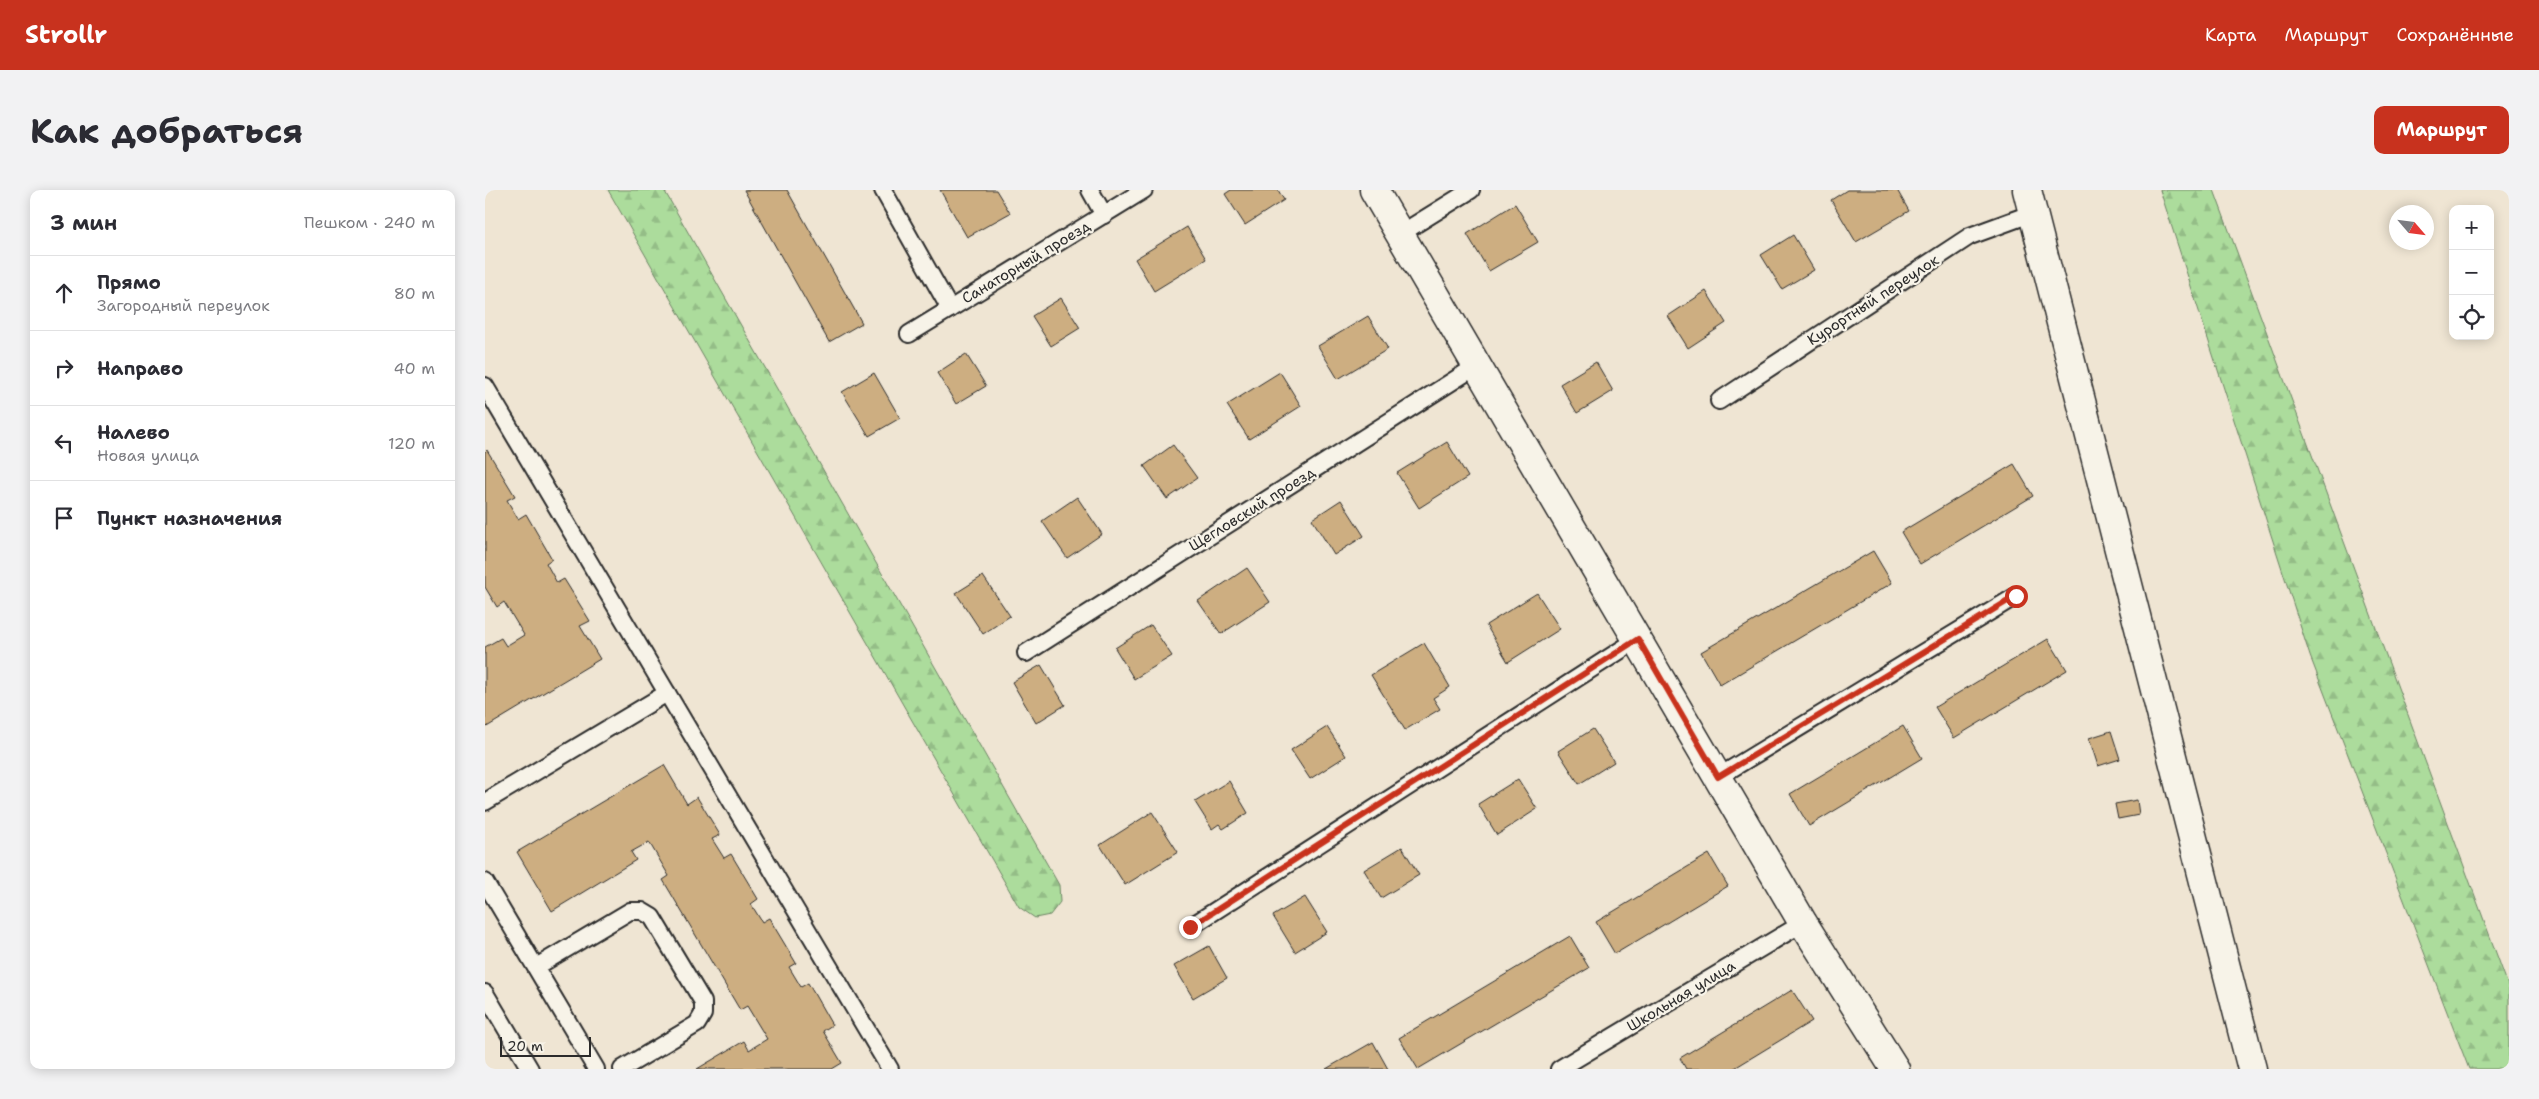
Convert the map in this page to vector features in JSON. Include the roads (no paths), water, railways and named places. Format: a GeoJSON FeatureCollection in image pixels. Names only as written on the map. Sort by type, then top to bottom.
{"type":"FeatureCollection","features":[{"type":"Feature","properties":{"kind":"street"},"geometry":{"type":"LineString","coordinates":[[1374,190],[1803,923],[1895,1069]]}},
{"type":"Feature","properties":{"kind":"street"},"geometry":{"type":"LineString","coordinates":[[2030,201],[2252,1069]]}},
{"type":"Feature","properties":{"kind":"lane"},"geometry":{"type":"LineString","coordinates":[[883,190],[949,309]]}},
{"type":"Feature","properties":{"kind":"lane"},"geometry":{"type":"LineString","coordinates":[[1090,190],[1104,214]]}},
{"type":"Feature","properties":{"kind":"lane","name":"Санаторный проезд"},"geometry":{"type":"LineString","coordinates":[[909,334],[1144,190]]}},
{"type":"Feature","properties":{"kind":"lane"},"geometry":{"type":"LineString","coordinates":[[1400,234],[1471,190]]}},
{"type":"Feature","properties":{"kind":"lane","name":"Курортный переулок"},"geometry":{"type":"LineString","coordinates":[[1719,400],[1970,236],[2030,201]]}},
{"type":"Feature","properties":{"kind":"lane","name":"Щегловский проезд"},"geometry":{"type":"LineString","coordinates":[[1026,653],[1477,365]]}},
{"type":"Feature","properties":{"kind":"lane"},"geometry":{"type":"LineString","coordinates":[[485,386],[890,1069]]}},
{"type":"Feature","properties":{"kind":"lane"},"geometry":{"type":"LineString","coordinates":[[1718,777],[2016,596]]}},
{"type":"Feature","properties":{"kind":"lane"},"geometry":{"type":"LineString","coordinates":[[1190,927],[1638,639]]}},
{"type":"Feature","properties":{"kind":"lane"},"geometry":{"type":"LineString","coordinates":[[485,802],[667,693]]}},
{"type":"Feature","properties":{"kind":"lane"},"geometry":{"type":"LineString","coordinates":[[485,882],[596,1069]]}},
{"type":"Feature","properties":{"kind":"lane"},"geometry":{"type":"LineString","coordinates":[[536,967],[630,911],[642,911],[652,917],[703,1002],[703,1014],[697,1024],[622,1069]]}},
{"type":"Feature","properties":{"kind":"lane","name":"Школьная улица"},"geometry":{"type":"LineString","coordinates":[[1559,1069],[1803,923]]}},
{"type":"Feature","properties":{"kind":"lane"},"geometry":{"type":"LineString","coordinates":[[485,993],[530,1069]]}}]}
